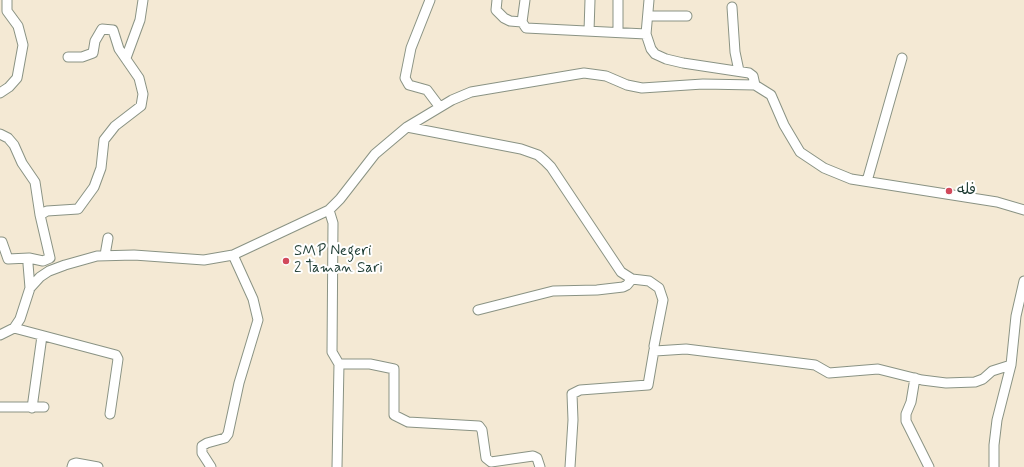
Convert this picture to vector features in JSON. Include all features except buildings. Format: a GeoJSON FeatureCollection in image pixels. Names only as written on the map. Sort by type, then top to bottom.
{"type":"FeatureCollection","features":[{"type":"Feature","properties":{"kind":"street"},"geometry":{"type":"LineString","coordinates":[[0,93],[10,87],[17,78],[23,45],[18,26],[7,11],[7,0]]}},
{"type":"Feature","properties":{"kind":"street"},"geometry":{"type":"LineString","coordinates":[[126,58],[140,20],[144,0]]}},
{"type":"Feature","properties":{"kind":"street"},"geometry":{"type":"LineString","coordinates":[[430,0],[410,48],[405,78],[410,85],[427,90],[439,106]]}},
{"type":"Feature","properties":{"kind":"street"},"geometry":{"type":"LineString","coordinates":[[497,0],[496,10],[504,18],[510,21],[522,22]]}},
{"type":"Feature","properties":{"kind":"street"},"geometry":{"type":"LineString","coordinates":[[525,0],[522,22],[526,28],[618,31],[646,34]]}},
{"type":"Feature","properties":{"kind":"street"},"geometry":{"type":"LineString","coordinates":[[589,30],[590,0]]}},
{"type":"Feature","properties":{"kind":"street"},"geometry":{"type":"LineString","coordinates":[[618,0],[618,31]]}},
{"type":"Feature","properties":{"kind":"street"},"geometry":{"type":"LineString","coordinates":[[649,0],[646,34],[651,49],[655,54],[666,60],[749,73],[753,76],[755,85]]}},
{"type":"Feature","properties":{"kind":"street"},"geometry":{"type":"LineString","coordinates":[[732,7],[735,52],[739,71]]}},
{"type":"Feature","properties":{"kind":"street"},"geometry":{"type":"LineString","coordinates":[[648,16],[687,16]]}},
{"type":"Feature","properties":{"kind":"street"},"geometry":{"type":"LineString","coordinates":[[40,215],[47,211],[78,209],[94,187],[101,168],[104,140],[115,126],[142,106],[143,94],[139,78],[120,49],[113,30],[102,29],[95,41],[93,53],[82,58],[68,57]]}},
{"type":"Feature","properties":{"kind":"street"},"geometry":{"type":"LineString","coordinates":[[867,181],[902,58]]}},
{"type":"Feature","properties":{"kind":"street"},"geometry":{"type":"LineString","coordinates":[[30,288],[40,277],[49,271],[84,259],[105,255],[134,255],[204,260],[233,254],[329,210],[340,199],[375,154],[407,127],[439,106],[471,92],[584,73],[606,76],[627,85],[642,88],[703,84],[755,85],[771,95],[796,147],[804,156],[824,168],[851,179],[998,202],[1024,210]]}},
{"type":"Feature","properties":{"kind":"street"},"geometry":{"type":"LineString","coordinates":[[407,127],[521,149],[538,155],[552,167],[621,272],[632,279],[644,279],[654,283],[662,293],[662,306],[648,386],[580,390],[572,394],[573,420],[570,467]]}},
{"type":"Feature","properties":{"kind":"street"},"geometry":{"type":"LineString","coordinates":[[0,134],[8,138],[14,145],[22,163],[35,182],[40,215],[50,258],[43,261],[30,258],[8,259],[2,242],[0,242]]}},
{"type":"Feature","properties":{"kind":"street"},"geometry":{"type":"LineString","coordinates":[[329,210],[333,222],[332,352],[339,364],[337,467]]}},
{"type":"Feature","properties":{"kind":"street"},"geometry":{"type":"LineString","coordinates":[[105,255],[108,238]]}},
{"type":"Feature","properties":{"kind":"street"},"geometry":{"type":"LineString","coordinates":[[211,467],[202,453],[202,446],[225,438],[228,434],[239,382],[258,320],[253,299],[233,254]]}},
{"type":"Feature","properties":{"kind":"street"},"geometry":{"type":"LineString","coordinates":[[0,335],[14,328],[20,319],[30,288],[28,264],[30,258]]}},
{"type":"Feature","properties":{"kind":"street"},"geometry":{"type":"LineString","coordinates":[[478,310],[553,291],[597,290],[623,287],[627,286],[632,279]]}},
{"type":"Feature","properties":{"kind":"street"},"geometry":{"type":"LineString","coordinates":[[994,467],[994,445],[998,412],[1011,365],[1016,316],[1024,281]]}},
{"type":"Feature","properties":{"kind":"street"},"geometry":{"type":"LineString","coordinates":[[14,328],[116,355],[118,359],[110,414]]}},
{"type":"Feature","properties":{"kind":"street"},"geometry":{"type":"LineString","coordinates":[[32,408],[42,336]]}},
{"type":"Feature","properties":{"kind":"street"},"geometry":{"type":"LineString","coordinates":[[654,350],[657,352],[686,350],[815,365],[829,372],[878,369],[915,378],[946,383],[975,382],[983,379],[992,371],[1011,365]]}},
{"type":"Feature","properties":{"kind":"street"},"geometry":{"type":"LineString","coordinates":[[339,364],[370,364],[394,369],[394,415],[408,422],[479,426],[482,430],[486,458],[491,462],[533,456],[537,458],[540,467]]}},
{"type":"Feature","properties":{"kind":"street"},"geometry":{"type":"LineString","coordinates":[[915,378],[911,402],[905,417],[907,424],[929,467]]}},
{"type":"Feature","properties":{"kind":"street"},"geometry":{"type":"LineString","coordinates":[[0,408],[44,407]]}},
{"type":"Feature","properties":{"kind":"street"},"geometry":{"type":"LineString","coordinates":[[72,467],[73,464],[76,463],[98,467]]}},
{"type":"Feature","properties":{"kind":"place","name":"فله"},"geometry":{"type":"Point","coordinates":[949,191]}},
{"type":"Feature","properties":{"kind":"place","name":"SMP Negeri 2 Taman Sari"},"geometry":{"type":"Point","coordinates":[286,261]}}]}
